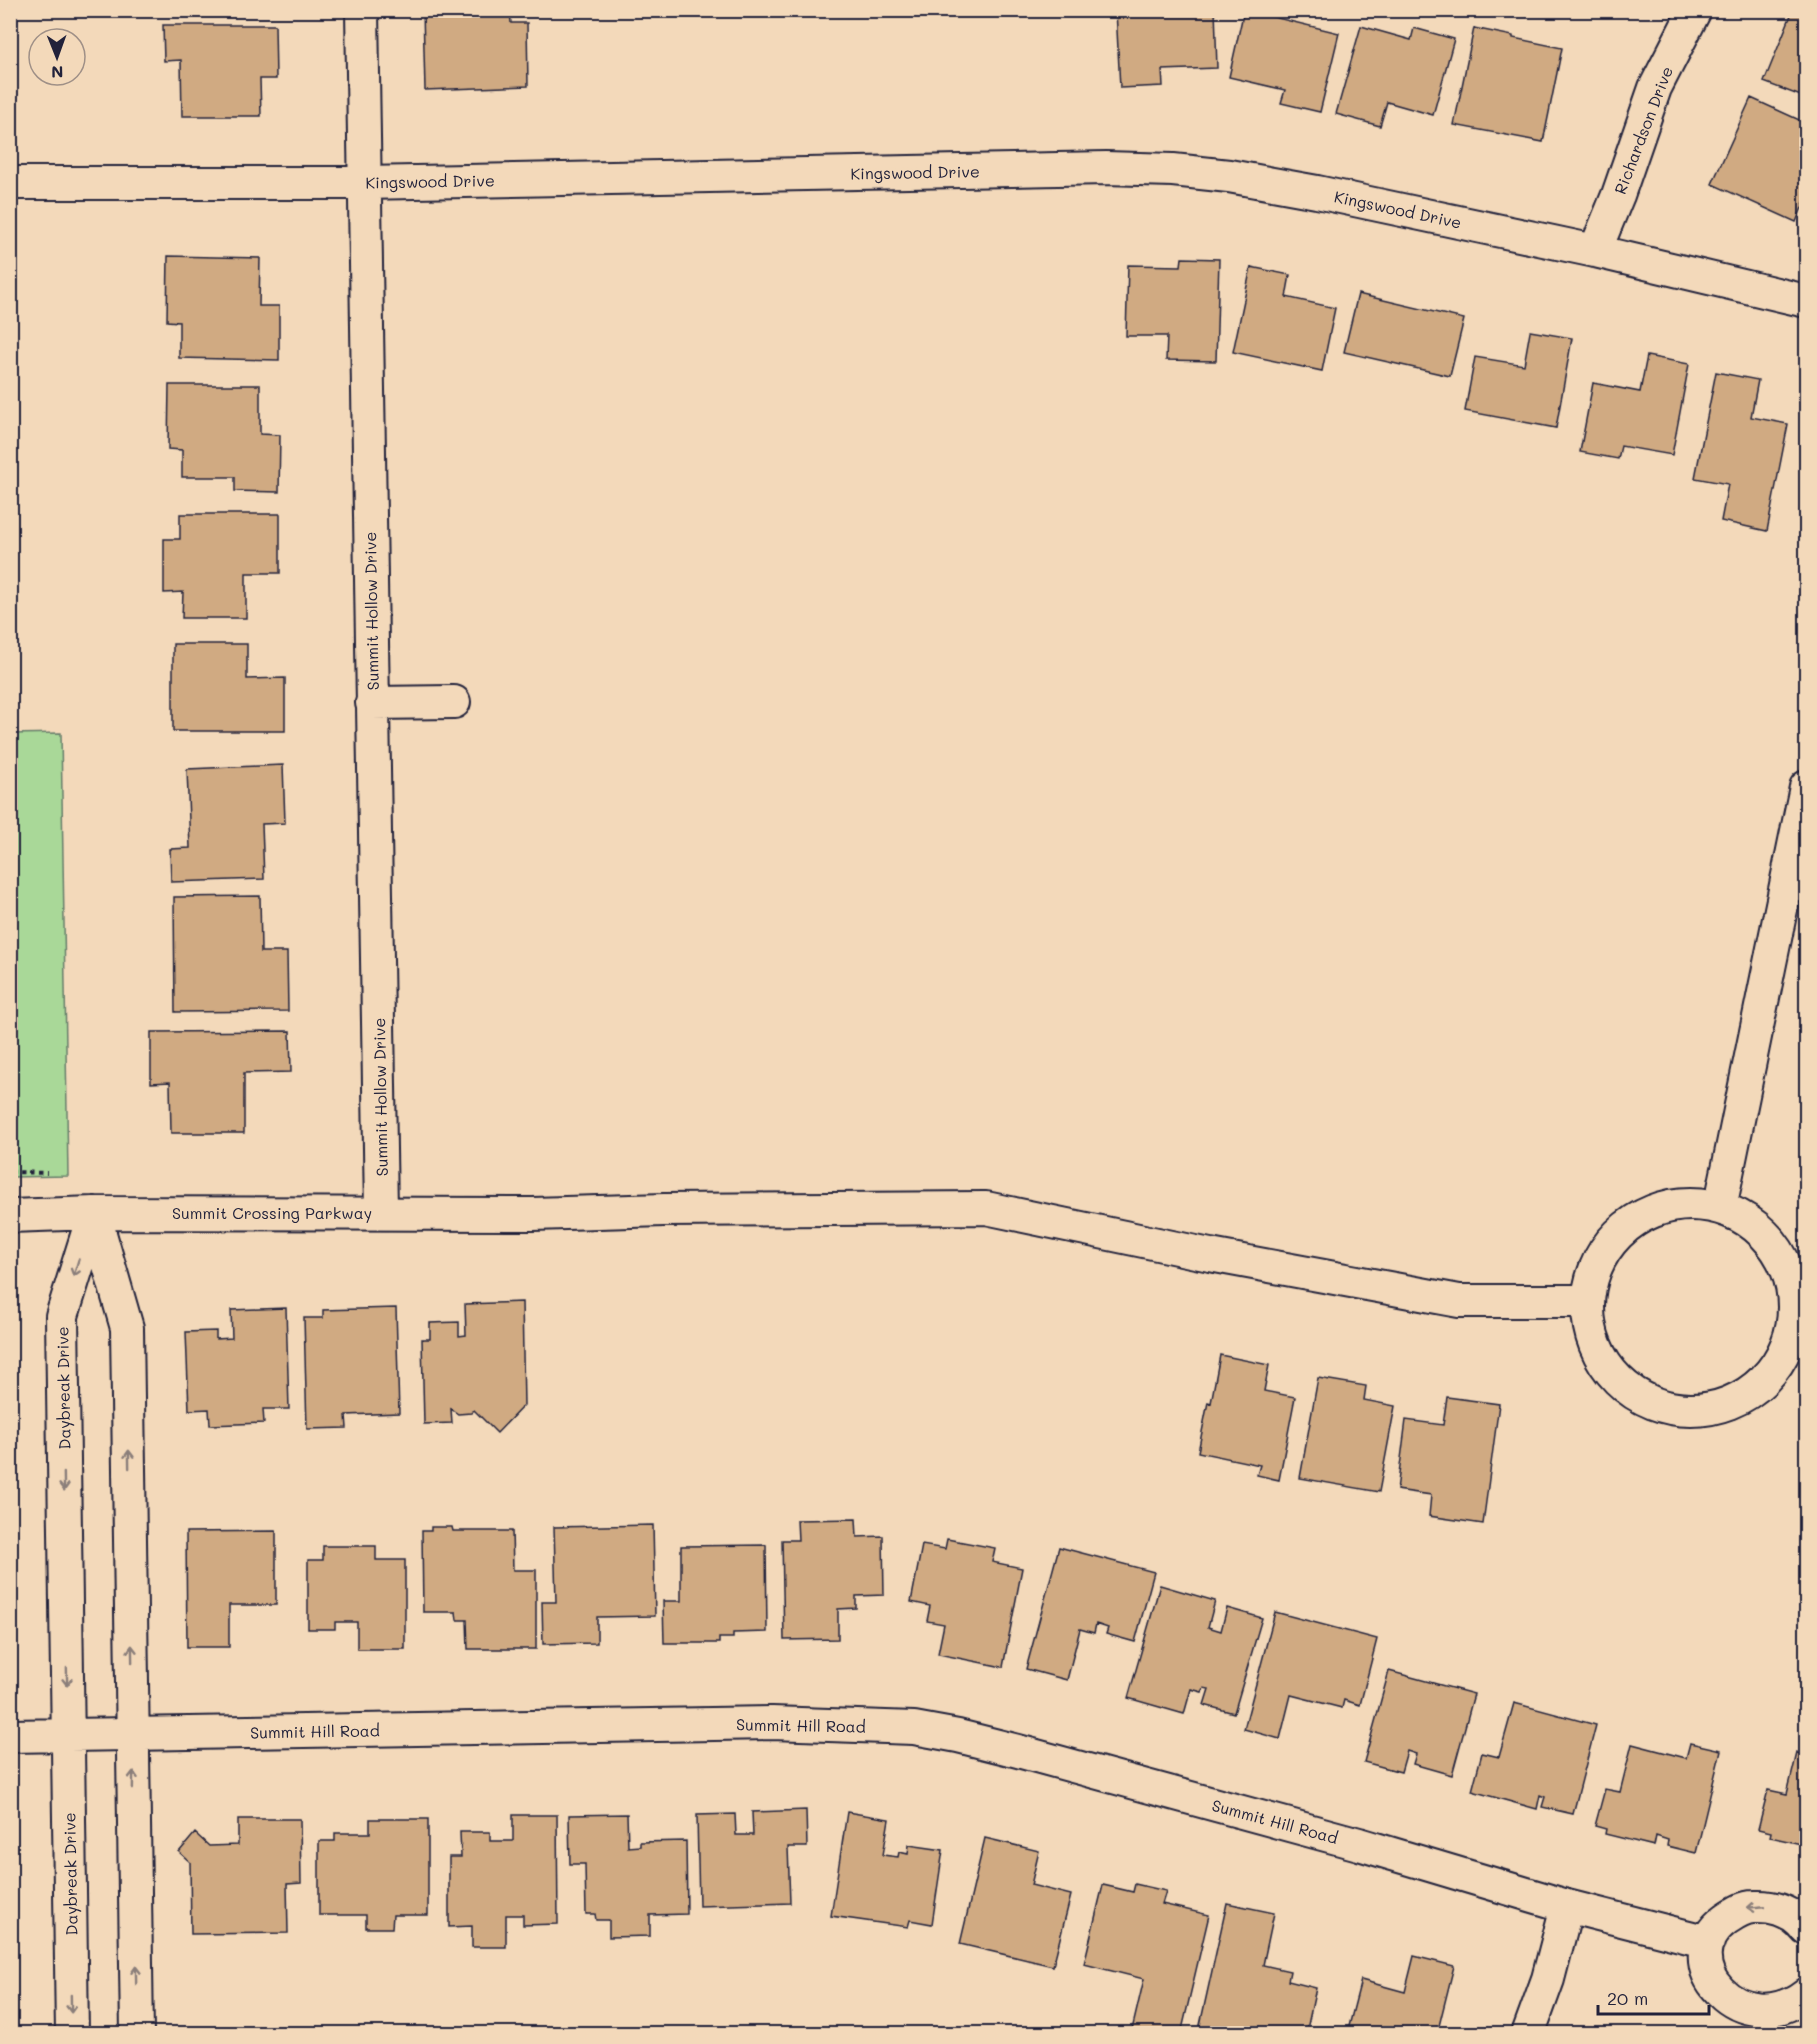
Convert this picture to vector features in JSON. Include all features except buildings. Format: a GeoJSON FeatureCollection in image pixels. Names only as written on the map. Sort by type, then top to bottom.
{"type":"FeatureCollection","features":[{"type":"Feature","properties":{"kind":"street","name":"Summit Hollow Drive"},"geometry":{"type":"LineString","coordinates":[[362,10],[372,703],[382,1159],[381,1212]]}},
{"type":"Feature","properties":{"kind":"street","name":"Richardson Drive"},"geometry":{"type":"LineString","coordinates":[[1595,251],[1618,195],[1655,88],[1695,10]]}},
{"type":"Feature","properties":{"kind":"street","name":"Kingswood Drive"},"geometry":{"type":"LineString","coordinates":[[10,183],[364,183],[1106,168],[1173,170],[1229,176],[1317,192],[1595,251],[1806,301]]}},
{"type":"Feature","properties":{"kind":"street"},"geometry":{"type":"LineString","coordinates":[[372,703],[454,702]]}},
{"type":"Feature","properties":{"kind":"street"},"geometry":{"type":"LineString","coordinates":[[1720,1208],[1806,787]]}},
{"type":"Feature","properties":{"kind":"street"},"geometry":{"type":"LineString","coordinates":[[1685,1203],[1720,1208],[1751,1223],[1776,1247],[1790,1278],[1797,1352],[1744,1396],[1712,1408],[1678,1410],[1646,1400],[1618,1381],[1598,1354],[1587,1322],[1588,1288],[1600,1256],[1622,1229],[1652,1211],[1685,1203]]}},
{"type":"Feature","properties":{"kind":"street","name":"Summit Crossing Parkway"},"geometry":{"type":"LineString","coordinates":[[10,1216],[94,1213],[533,1214],[676,1210],[986,1208],[1210,1255],[1459,1301],[1588,1301]]}},
{"type":"Feature","properties":{"kind":"street"},"geometry":{"type":"LineString","coordinates":[[94,1213],[127,1328],[137,2034]]}},
{"type":"Feature","properties":{"kind":"street","name":"Daybreak Drive"},"geometry":{"type":"LineString","coordinates":[[72,2034],[62,1316],[94,1213]]}},
{"type":"Feature","properties":{"kind":"street","name":"Summit Hill Road"},"geometry":{"type":"LineString","coordinates":[[10,1736],[772,1723],[914,1728],[1018,1751],[1359,1844],[1567,1906],[1708,1942]]}},
{"type":"Feature","properties":{"kind":"street"},"geometry":{"type":"LineString","coordinates":[[1528,2034],[1548,1979],[1567,1906]]}},
{"type":"Feature","properties":{"kind":"street"},"geometry":{"type":"LineString","coordinates":[[1806,1929],[1791,1914],[1768,1906],[1749,1907],[1738,1910],[1720,1924],[1708,1942],[1705,1955],[1707,1977],[1719,1998],[1741,2014],[1764,2018],[1783,2013],[1806,1995]]}},
{"type":"Feature","properties":{"kind":"path"},"geometry":{"type":"LineString","coordinates":[[10,1172],[47,1173]]}},
{"type":"Feature","properties":{"kind":"green space"},"geometry":{"type":"Polygon","coordinates":[[[61,733],[68,1176],[11,1177],[11,734],[61,733]]]}}]}
